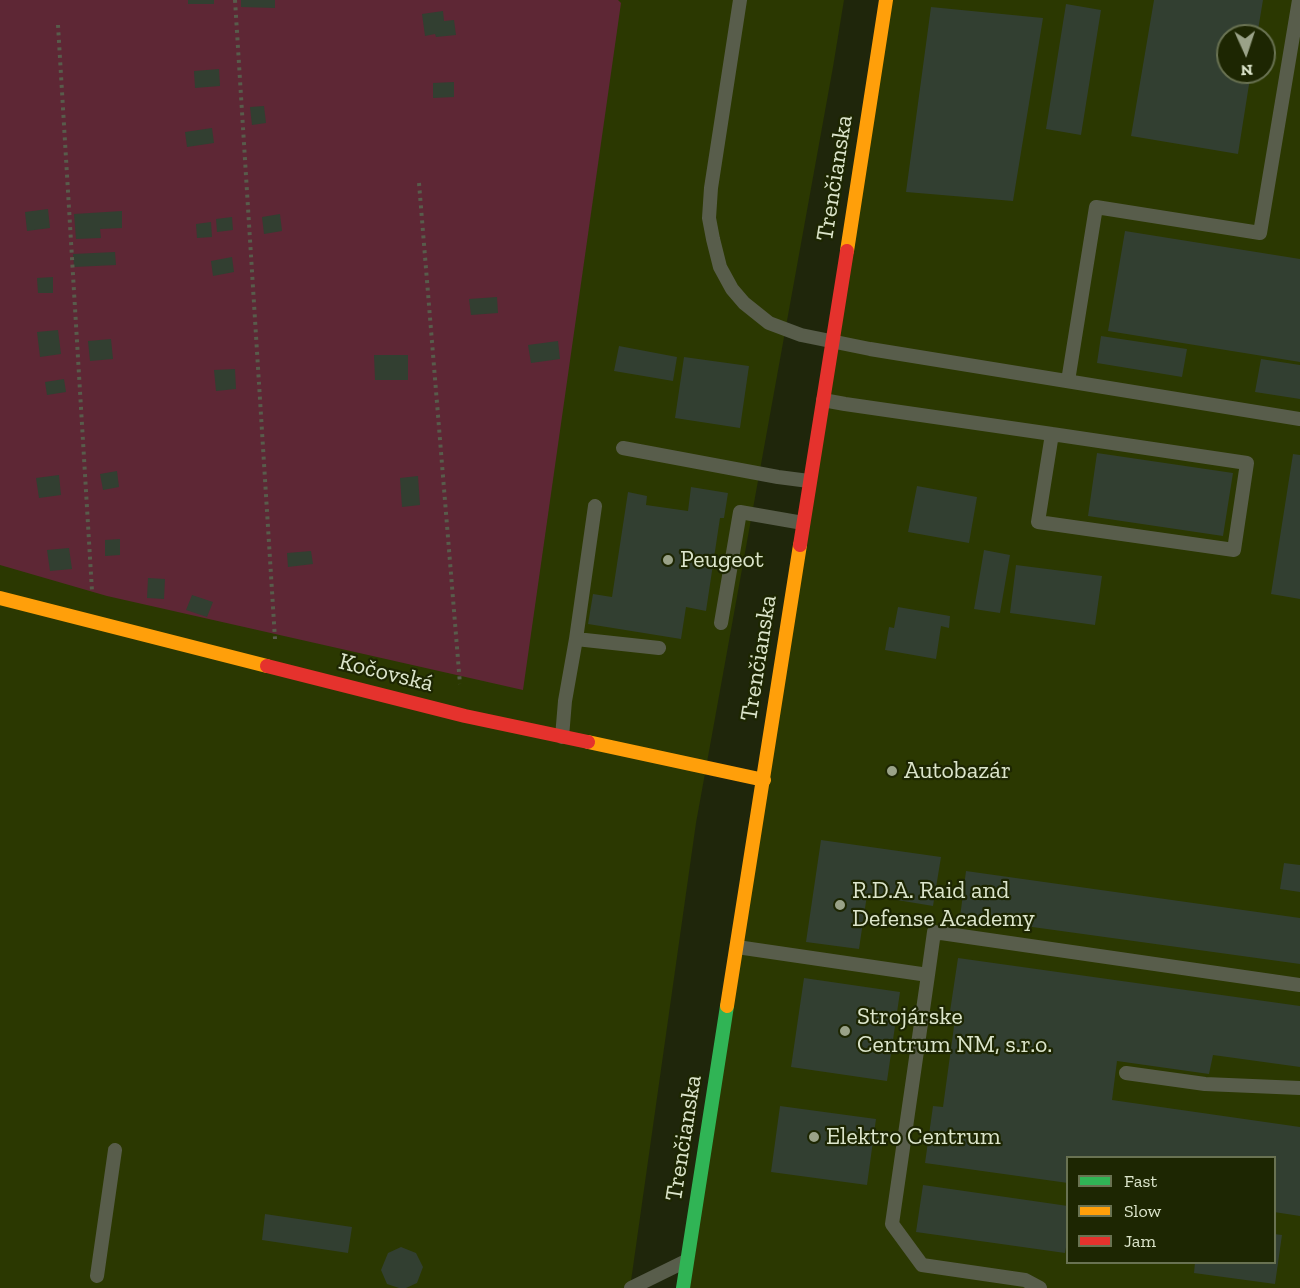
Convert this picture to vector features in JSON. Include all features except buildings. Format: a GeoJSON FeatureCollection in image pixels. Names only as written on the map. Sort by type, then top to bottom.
{"type":"FeatureCollection","features":[{"type":"Feature","properties":{"kind":"main road","name":"Trenčianska"},"geometry":{"type":"LineString","coordinates":[[684,1288],[886,0]]}},
{"type":"Feature","properties":{"kind":"main road","name":"Kočovská"},"geometry":{"type":"LineString","coordinates":[[0,598],[442,710],[764,780]]}},
{"type":"Feature","properties":{"kind":"lane"},"geometry":{"type":"LineString","coordinates":[[740,0],[711,188],[709,218],[720,267],[732,289],[744,303],[769,323],[801,335],[870,349],[1300,419]]}},
{"type":"Feature","properties":{"kind":"lane"},"geometry":{"type":"LineString","coordinates":[[1068,381],[1096,207],[1260,233],[1299,0]]}},
{"type":"Feature","properties":{"kind":"lane"},"geometry":{"type":"LineString","coordinates":[[823,400],[1052,434],[1247,463],[1234,550],[1038,522],[1052,434]]}},
{"type":"Feature","properties":{"kind":"lane"},"geometry":{"type":"LineString","coordinates":[[623,448],[809,481]]}},
{"type":"Feature","properties":{"kind":"lane"},"geometry":{"type":"LineString","coordinates":[[562,737],[565,701],[595,506]]}},
{"type":"Feature","properties":{"kind":"lane"},"geometry":{"type":"LineString","coordinates":[[721,623],[740,512],[803,523]]}},
{"type":"Feature","properties":{"kind":"lane"},"geometry":{"type":"LineString","coordinates":[[576,639],[659,648]]}},
{"type":"Feature","properties":{"kind":"lane"},"geometry":{"type":"LineString","coordinates":[[1040,1288],[1025,1280],[922,1265],[892,1224],[934,932],[1300,985]]}},
{"type":"Feature","properties":{"kind":"lane"},"geometry":{"type":"LineString","coordinates":[[737,947],[928,975]]}},
{"type":"Feature","properties":{"kind":"lane"},"geometry":{"type":"LineString","coordinates":[[1126,1073],[1205,1084],[1300,1088]]}},
{"type":"Feature","properties":{"kind":"lane"},"geometry":{"type":"LineString","coordinates":[[97,1276],[115,1150]]}},
{"type":"Feature","properties":{"kind":"lane"},"geometry":{"type":"LineString","coordinates":[[631,1288],[688,1260]]}},
{"type":"Feature","properties":{"kind":"path"},"geometry":{"type":"LineString","coordinates":[[235,0],[276,645]]}},
{"type":"Feature","properties":{"kind":"path"},"geometry":{"type":"LineString","coordinates":[[58,25],[93,599]]}},
{"type":"Feature","properties":{"kind":"path"},"geometry":{"type":"LineString","coordinates":[[419,183],[460,684]]}},
{"type":"Feature","properties":{"kind":"shaded area"},"geometry":{"type":"Polygon","coordinates":[[[0,0],[844,0],[696,823],[630,1288],[0,1288],[0,0]]]}},
{"type":"Feature","properties":{"kind":"shaded area"},"geometry":{"type":"Polygon","coordinates":[[[0,0],[618,0],[621,3],[523,690],[107,596],[0,565],[0,0]]]}},
{"type":"Feature","properties":{"kind":"shaded area"},"geometry":{"type":"Polygon","coordinates":[[[883,0],[1300,0],[1300,1288],[687,1288],[883,0]]]}},
{"type":"Feature","properties":{"kind":"traffic: fast"},"geometry":{"type":"LineString","coordinates":[[683,1288],[727,1006]]}},
{"type":"Feature","properties":{"kind":"traffic: slow"},"geometry":{"type":"LineString","coordinates":[[847,251],[886,0]]}},
{"type":"Feature","properties":{"kind":"traffic: slow"},"geometry":{"type":"LineString","coordinates":[[727,1006],[800,545]]}},
{"type":"Feature","properties":{"kind":"traffic: slow"},"geometry":{"type":"LineString","coordinates":[[0,598],[267,666]]}},
{"type":"Feature","properties":{"kind":"traffic: slow"},"geometry":{"type":"LineString","coordinates":[[588,742],[764,780]]}},
{"type":"Feature","properties":{"kind":"traffic: jam"},"geometry":{"type":"LineString","coordinates":[[800,545],[847,251]]}},
{"type":"Feature","properties":{"kind":"traffic: jam"},"geometry":{"type":"LineString","coordinates":[[267,666],[465,716],[588,742]]}},
{"type":"Feature","properties":{"kind":"place","name":"Peugeot"},"geometry":{"type":"Point","coordinates":[668,560]}},
{"type":"Feature","properties":{"kind":"place","name":"Autobazár"},"geometry":{"type":"Point","coordinates":[892,771]}},
{"type":"Feature","properties":{"kind":"place","name":"R.D.A. Raid and Defense Academy"},"geometry":{"type":"Point","coordinates":[840,905]}},
{"type":"Feature","properties":{"kind":"place","name":"Strojárske Centrum NM, s.r.o."},"geometry":{"type":"Point","coordinates":[845,1031]}},
{"type":"Feature","properties":{"kind":"place","name":"Elektro Centrum"},"geometry":{"type":"Point","coordinates":[814,1137]}}]}
